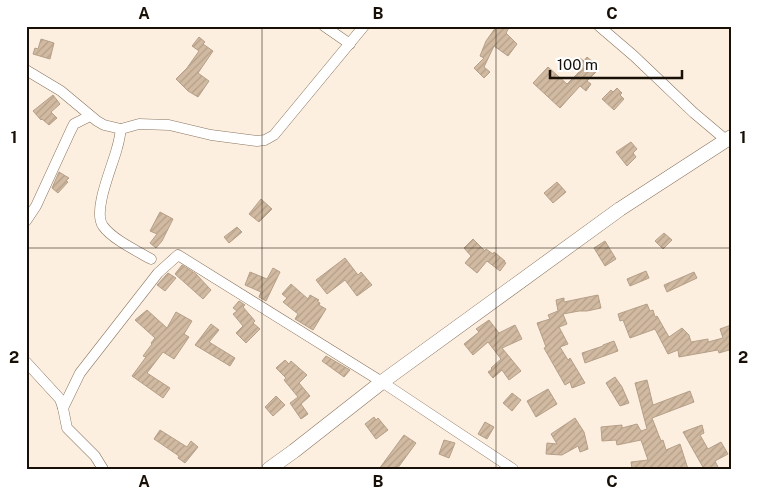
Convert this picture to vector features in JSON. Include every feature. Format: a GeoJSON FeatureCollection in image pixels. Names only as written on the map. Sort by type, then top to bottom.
{"type":"FeatureCollection","features":[{"type":"Feature","properties":{"kind":"street"},"geometry":{"type":"LineString","coordinates":[[324,26],[350,44]]}},
{"type":"Feature","properties":{"kind":"street"},"geometry":{"type":"LineString","coordinates":[[26,70],[61,91],[90,116],[104,125],[121,129],[138,124],[169,125],[211,136],[265,140],[274,135],[364,26]]}},
{"type":"Feature","properties":{"kind":"street"},"geometry":{"type":"LineString","coordinates":[[269,469],[382,382],[620,209],[728,139],[694,113],[634,56],[599,26]]}},
{"type":"Feature","properties":{"kind":"street"},"geometry":{"type":"LineString","coordinates":[[26,221],[36,206],[74,124],[90,116]]}},
{"type":"Feature","properties":{"kind":"street"},"geometry":{"type":"LineString","coordinates":[[121,129],[117,148],[107,175],[99,215],[102,226],[112,235],[150,260]]}},
{"type":"Feature","properties":{"kind":"street"},"geometry":{"type":"LineString","coordinates":[[63,408],[80,374],[158,273],[178,255],[382,382],[513,469]]}},
{"type":"Feature","properties":{"kind":"street"},"geometry":{"type":"LineString","coordinates":[[26,362],[60,399],[67,428],[95,456],[103,469]]}},
{"type":"Feature","properties":{"kind":"building"},"geometry":{"type":"Polygon","coordinates":[[[501,26],[510,26],[506,33],[517,44],[508,56],[494,46],[484,67],[490,72],[484,78],[474,68],[484,58],[480,56],[486,41],[496,27],[499,29],[501,26]]]}},
{"type":"Feature","properties":{"kind":"building"},"geometry":{"type":"Polygon","coordinates":[[[199,37],[205,42],[203,44],[213,51],[198,73],[209,81],[198,97],[188,91],[176,79],[187,68],[199,51],[192,46],[199,37]]]}},
{"type":"Feature","properties":{"kind":"building"},"geometry":{"type":"Polygon","coordinates":[[[41,39],[54,43],[50,59],[33,54],[35,48],[38,49],[41,39]]]}},
{"type":"Feature","properties":{"kind":"building"},"geometry":{"type":"Polygon","coordinates":[[[587,57],[598,70],[587,81],[591,84],[586,91],[580,86],[560,108],[533,83],[548,67],[567,84],[580,71],[573,65],[580,58],[584,61],[587,57]]]}},
{"type":"Feature","properties":{"kind":"building"},"geometry":{"type":"Polygon","coordinates":[[[617,88],[622,93],[620,95],[624,99],[614,110],[602,99],[611,90],[613,92],[617,88]]]}},
{"type":"Feature","properties":{"kind":"building"},"geometry":{"type":"Polygon","coordinates":[[[53,95],[60,104],[51,112],[57,118],[49,125],[41,120],[33,111],[53,95]]]}},
{"type":"Feature","properties":{"kind":"building"},"geometry":{"type":"Polygon","coordinates":[[[631,142],[637,149],[633,153],[636,157],[627,166],[616,152],[631,142]]]}},
{"type":"Feature","properties":{"kind":"building"},"geometry":{"type":"Polygon","coordinates":[[[59,172],[69,178],[66,181],[68,182],[58,193],[52,188],[59,172]]]}},
{"type":"Feature","properties":{"kind":"building"},"geometry":{"type":"Polygon","coordinates":[[[557,182],[566,192],[553,203],[544,193],[557,182]]]}},
{"type":"Feature","properties":{"kind":"building"},"geometry":{"type":"Polygon","coordinates":[[[261,199],[272,209],[259,222],[249,214],[261,199]]]}},
{"type":"Feature","properties":{"kind":"building"},"geometry":{"type":"Polygon","coordinates":[[[160,212],[173,219],[162,241],[156,248],[150,243],[157,234],[150,231],[160,212]]]}},
{"type":"Feature","properties":{"kind":"building"},"geometry":{"type":"Polygon","coordinates":[[[237,227],[242,232],[229,243],[224,237],[237,227]]]}},
{"type":"Feature","properties":{"kind":"building"},"geometry":{"type":"Polygon","coordinates":[[[664,233],[672,240],[663,249],[655,241],[664,233]]]}},
{"type":"Feature","properties":{"kind":"building"},"geometry":{"type":"Polygon","coordinates":[[[473,239],[485,251],[486,249],[493,254],[494,252],[505,261],[506,263],[500,271],[487,261],[477,273],[465,263],[471,256],[464,248],[473,239]]]}},
{"type":"Feature","properties":{"kind":"building"},"geometry":{"type":"Polygon","coordinates":[[[605,241],[616,259],[605,266],[594,248],[605,241]]]}},
{"type":"Feature","properties":{"kind":"building"},"geometry":{"type":"Polygon","coordinates":[[[345,258],[358,275],[361,272],[372,285],[357,296],[345,280],[327,294],[316,280],[345,258]]]}},
{"type":"Feature","properties":{"kind":"building"},"geometry":{"type":"Polygon","coordinates":[[[182,265],[196,274],[211,290],[203,299],[175,274],[182,265]]]}},
{"type":"Feature","properties":{"kind":"building"},"geometry":{"type":"Polygon","coordinates":[[[273,268],[280,272],[266,301],[259,297],[261,292],[245,285],[250,272],[267,279],[273,268]]]}},
{"type":"Feature","properties":{"kind":"building"},"geometry":{"type":"Polygon","coordinates":[[[646,271],[649,278],[630,286],[627,279],[646,271]]]}},
{"type":"Feature","properties":{"kind":"building"},"geometry":{"type":"Polygon","coordinates":[[[694,272],[697,278],[667,292],[664,285],[694,272]]]}},
{"type":"Feature","properties":{"kind":"building"},"geometry":{"type":"Polygon","coordinates":[[[168,273],[176,278],[165,291],[157,285],[168,273]]]}},
{"type":"Feature","properties":{"kind":"building"},"geometry":{"type":"Polygon","coordinates":[[[291,284],[308,299],[310,295],[319,300],[317,301],[320,303],[319,305],[326,309],[313,330],[295,319],[298,314],[283,302],[287,298],[282,294],[291,284]]]}},
{"type":"Feature","properties":{"kind":"building"},"geometry":{"type":"Polygon","coordinates":[[[598,295],[601,308],[563,314],[567,324],[559,327],[568,344],[560,347],[568,360],[570,358],[585,383],[572,388],[570,382],[565,385],[544,348],[546,347],[537,323],[550,319],[548,315],[558,311],[556,300],[564,298],[564,302],[598,295]]]}},
{"type":"Feature","properties":{"kind":"building"},"geometry":{"type":"Polygon","coordinates":[[[239,301],[245,305],[243,307],[255,321],[253,323],[260,329],[246,343],[236,333],[243,326],[233,314],[237,311],[233,308],[239,301]]]}},
{"type":"Feature","properties":{"kind":"building"},"geometry":{"type":"Polygon","coordinates":[[[647,304],[650,311],[653,310],[655,317],[657,316],[669,337],[682,328],[689,335],[691,342],[708,339],[708,342],[723,338],[720,329],[731,325],[731,355],[729,350],[719,353],[718,350],[679,357],[678,350],[668,354],[655,329],[630,338],[623,320],[620,321],[618,314],[647,304]]]}},
{"type":"Feature","properties":{"kind":"building"},"geometry":{"type":"Polygon","coordinates":[[[147,310],[167,328],[176,312],[192,321],[184,334],[189,337],[174,359],[163,352],[147,373],[170,388],[163,398],[132,376],[146,357],[143,356],[155,338],[135,320],[147,310]]]}},
{"type":"Feature","properties":{"kind":"building"},"geometry":{"type":"Polygon","coordinates":[[[489,320],[499,333],[515,325],[522,339],[502,348],[521,371],[509,380],[502,370],[493,378],[488,372],[501,359],[488,342],[473,355],[464,344],[479,332],[476,329],[489,320]]]}},
{"type":"Feature","properties":{"kind":"building"},"geometry":{"type":"Polygon","coordinates":[[[211,324],[219,330],[209,342],[235,358],[230,366],[195,345],[211,324]]]}},
{"type":"Feature","properties":{"kind":"building"},"geometry":{"type":"Polygon","coordinates":[[[614,341],[618,351],[585,363],[582,353],[614,341]]]}},
{"type":"Feature","properties":{"kind":"building"},"geometry":{"type":"Polygon","coordinates":[[[326,356],[350,370],[344,377],[322,361],[326,356]]]}},
{"type":"Feature","properties":{"kind":"building"},"geometry":{"type":"Polygon","coordinates":[[[285,360],[289,364],[291,361],[307,375],[299,383],[310,396],[301,404],[308,414],[301,419],[290,403],[298,397],[284,380],[286,378],[276,368],[285,360]]]}},
{"type":"Feature","properties":{"kind":"building"},"geometry":{"type":"Polygon","coordinates":[[[615,377],[629,403],[620,406],[606,383],[615,377]]]}},
{"type":"Feature","properties":{"kind":"building"},"geometry":{"type":"Polygon","coordinates":[[[647,380],[653,405],[690,391],[694,402],[652,418],[666,450],[680,444],[688,469],[632,469],[631,462],[648,460],[641,440],[617,445],[616,440],[602,441],[601,427],[622,425],[622,428],[637,424],[641,431],[647,429],[635,383],[647,380]]]}},
{"type":"Feature","properties":{"kind":"building"},"geometry":{"type":"Polygon","coordinates":[[[548,389],[557,404],[536,417],[527,401],[548,389]]]}},
{"type":"Feature","properties":{"kind":"building"},"geometry":{"type":"Polygon","coordinates":[[[512,393],[521,400],[512,411],[503,403],[512,393]]]}},
{"type":"Feature","properties":{"kind":"building"},"geometry":{"type":"Polygon","coordinates":[[[276,396],[285,405],[273,416],[265,407],[276,396]]]}},
{"type":"Feature","properties":{"kind":"building"},"geometry":{"type":"Polygon","coordinates":[[[374,417],[376,420],[378,418],[388,430],[376,439],[365,424],[374,417]]]}},
{"type":"Feature","properties":{"kind":"building"},"geometry":{"type":"Polygon","coordinates":[[[575,418],[584,432],[588,449],[580,452],[578,446],[562,455],[546,454],[547,443],[557,444],[551,434],[575,418]]]}},
{"type":"Feature","properties":{"kind":"building"},"geometry":{"type":"Polygon","coordinates":[[[485,422],[494,427],[487,439],[478,434],[485,422]]]}},
{"type":"Feature","properties":{"kind":"building"},"geometry":{"type":"Polygon","coordinates":[[[702,425],[704,433],[700,435],[708,449],[721,442],[728,454],[715,461],[719,469],[704,469],[683,432],[702,425]]]}},
{"type":"Feature","properties":{"kind":"building"},"geometry":{"type":"Polygon","coordinates":[[[160,430],[187,447],[191,441],[198,447],[185,463],[178,458],[179,456],[154,439],[160,430]]]}},
{"type":"Feature","properties":{"kind":"building"},"geometry":{"type":"Polygon","coordinates":[[[404,435],[416,443],[397,469],[379,469],[404,435]]]}},
{"type":"Feature","properties":{"kind":"building"},"geometry":{"type":"Polygon","coordinates":[[[444,440],[455,443],[449,458],[439,454],[444,440]]]}}]}
